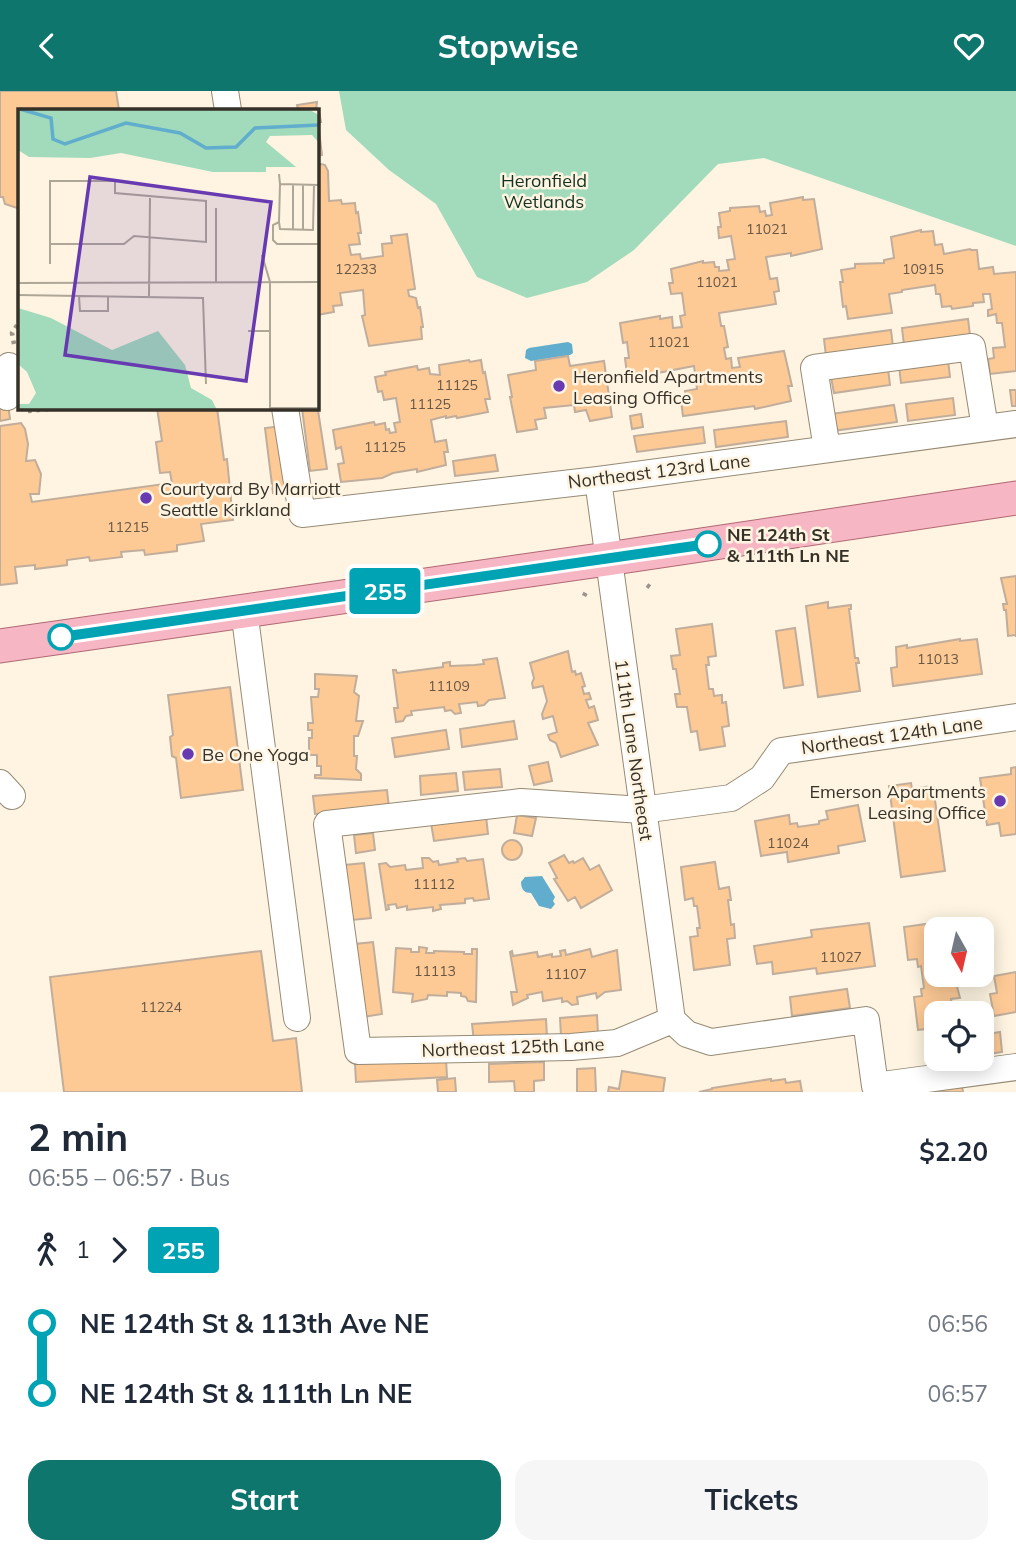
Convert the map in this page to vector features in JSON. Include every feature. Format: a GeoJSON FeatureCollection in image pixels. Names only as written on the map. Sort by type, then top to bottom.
{"type":"FeatureCollection","features":[{"type":"Feature","properties":{"kind":"main road"},"geometry":{"type":"LineString","coordinates":[[0,646],[1016,498]]}},
{"type":"Feature","properties":{"kind":"street"},"geometry":{"type":"LineString","coordinates":[[225,91],[228,109]]}},
{"type":"Feature","properties":{"kind":"street"},"geometry":{"type":"LineString","coordinates":[[827,449],[814,368],[972,347],[985,428]]}},
{"type":"Feature","properties":{"kind":"street"},"geometry":{"type":"LineString","coordinates":[[9,366],[12,392],[17,404]]}},
{"type":"Feature","properties":{"kind":"street","name":"Northeast 123rd Lane"},"geometry":{"type":"LineString","coordinates":[[285,409],[302,514],[598,480],[1016,424]]}},
{"type":"Feature","properties":{"kind":"street","name":"111th Lane Northeast"},"geometry":{"type":"LineString","coordinates":[[598,480],[672,1020]]}},
{"type":"Feature","properties":{"kind":"street"},"geometry":{"type":"LineString","coordinates":[[244,610],[273,921],[297,1018]]}},
{"type":"Feature","properties":{"kind":"street","name":"Northeast 124th Lane"},"geometry":{"type":"LineString","coordinates":[[358,1051],[327,824],[521,802],[642,810],[731,798],[762,778],[781,751],[1016,717]]}},
{"type":"Feature","properties":{"kind":"street"},"geometry":{"type":"LineString","coordinates":[[672,1020],[687,1034],[711,1042],[866,1020],[875,1086],[1016,1067]]}},
{"type":"Feature","properties":{"kind":"street","name":"Northeast 125th Lane"},"geometry":{"type":"LineString","coordinates":[[358,1051],[571,1047],[617,1043],[672,1020]]}},
{"type":"Feature","properties":{"kind":"green space","name":"Heronfield Wetlands"},"geometry":{"type":"Polygon","coordinates":[[[339,91],[1016,91],[1016,246],[764,158],[718,164],[634,250],[587,282],[527,298],[477,277],[436,204],[389,170],[346,130],[339,91]]]}},
{"type":"Feature","properties":{"kind":"water"},"geometry":{"type":"Polygon","coordinates":[[[568,342],[572,344],[573,353],[570,355],[531,361],[525,358],[529,348],[568,342]]]}},
{"type":"Feature","properties":{"kind":"water"},"geometry":{"type":"Polygon","coordinates":[[[542,876],[555,897],[555,904],[551,909],[539,906],[531,893],[525,892],[522,887],[521,882],[525,877],[542,876]]]}},
{"type":"Feature","properties":{"kind":"building"},"geometry":{"type":"Polygon","coordinates":[[[0,91],[116,91],[119,109],[18,109],[18,208],[5,204],[3,197],[0,197],[0,91]]]}},
{"type":"Feature","properties":{"kind":"building"},"geometry":{"type":"Polygon","coordinates":[[[317,102],[316,109],[298,109],[297,105],[317,102]]]}},
{"type":"Feature","properties":{"kind":"building"},"geometry":{"type":"Polygon","coordinates":[[[318,122],[322,155],[318,156],[318,122]]]}},
{"type":"Feature","properties":{"kind":"building"},"geometry":{"type":"Polygon","coordinates":[[[318,165],[325,165],[328,171],[329,201],[355,203],[361,233],[358,233],[360,244],[349,245],[351,255],[360,254],[361,259],[383,256],[382,244],[392,243],[391,236],[407,234],[415,289],[408,290],[409,296],[416,298],[418,308],[420,307],[422,339],[369,346],[362,316],[365,315],[363,290],[340,293],[342,305],[333,306],[334,312],[318,315],[318,165]]]}},
{"type":"Feature","properties":{"kind":"building"},"geometry":{"type":"Polygon","coordinates":[[[803,197],[803,200],[814,199],[822,249],[791,256],[791,253],[766,257],[770,279],[777,278],[779,291],[774,292],[776,304],[719,313],[728,347],[724,348],[726,359],[731,358],[732,368],[740,367],[738,358],[784,351],[792,386],[788,386],[791,401],[755,409],[754,406],[683,416],[681,401],[687,400],[685,391],[697,389],[694,366],[637,377],[637,374],[627,375],[627,342],[623,343],[620,323],[660,316],[660,319],[672,317],[673,328],[682,327],[680,316],[685,315],[682,293],[671,294],[671,269],[703,261],[714,262],[719,271],[729,270],[727,260],[735,259],[731,236],[719,238],[719,213],[730,211],[730,208],[759,206],[760,212],[765,211],[766,216],[772,215],[770,203],[803,197]]]}},
{"type":"Feature","properties":{"kind":"building"},"geometry":{"type":"Polygon","coordinates":[[[921,230],[933,231],[935,245],[942,244],[944,254],[977,250],[979,269],[993,267],[994,274],[1016,272],[1016,371],[990,374],[988,359],[994,358],[993,348],[1005,347],[1002,323],[997,323],[996,314],[988,316],[988,310],[992,309],[990,294],[983,294],[984,302],[952,309],[951,306],[942,307],[935,285],[902,290],[889,294],[892,313],[848,319],[846,306],[843,307],[841,270],[855,268],[855,264],[884,263],[884,260],[894,258],[891,237],[921,230]]]}},
{"type":"Feature","properties":{"kind":"building"},"geometry":{"type":"Polygon","coordinates":[[[968,319],[970,335],[904,345],[902,328],[968,319]]]}},
{"type":"Feature","properties":{"kind":"building"},"geometry":{"type":"Polygon","coordinates":[[[891,330],[893,347],[826,356],[824,339],[891,330]]]}},
{"type":"Feature","properties":{"kind":"building","name":"Heronfield Apartments Leasing Office"},"geometry":{"type":"Polygon","coordinates":[[[568,356],[570,366],[604,361],[612,417],[590,421],[586,410],[575,412],[574,405],[544,408],[546,418],[535,420],[537,429],[517,432],[508,375],[536,370],[535,361],[568,356]]]}},
{"type":"Feature","properties":{"kind":"building"},"geometry":{"type":"Polygon","coordinates":[[[481,360],[490,399],[485,399],[488,412],[431,420],[435,442],[446,440],[446,465],[417,472],[417,469],[393,473],[382,478],[341,482],[338,464],[344,463],[341,447],[336,449],[333,430],[374,422],[375,425],[385,423],[386,430],[389,429],[390,433],[396,432],[394,423],[400,422],[396,398],[384,400],[382,391],[378,392],[375,377],[386,375],[385,372],[417,366],[418,370],[429,368],[430,374],[440,375],[439,365],[481,360]]]}},
{"type":"Feature","properties":{"kind":"building"},"geometry":{"type":"Polygon","coordinates":[[[948,360],[950,377],[901,383],[899,366],[948,360]]]}},
{"type":"Feature","properties":{"kind":"building"},"geometry":{"type":"Polygon","coordinates":[[[888,369],[890,385],[834,393],[831,377],[888,369]]]}},
{"type":"Feature","properties":{"kind":"building"},"geometry":{"type":"Polygon","coordinates":[[[5,380],[10,419],[0,421],[0,381],[5,380]]]}},
{"type":"Feature","properties":{"kind":"building"},"geometry":{"type":"Polygon","coordinates":[[[1010,390],[1016,390],[1016,406],[1012,406],[1010,390]]]}},
{"type":"Feature","properties":{"kind":"building"},"geometry":{"type":"Polygon","coordinates":[[[953,398],[955,415],[908,421],[906,404],[953,398]]]}},
{"type":"Feature","properties":{"kind":"building"},"geometry":{"type":"Polygon","coordinates":[[[894,405],[897,422],[833,431],[831,414],[894,405]]]}},
{"type":"Feature","properties":{"kind":"building","name":"Courtyard By Marriott Seattle Kirkland"},"geometry":{"type":"Polygon","coordinates":[[[157,409],[217,409],[224,460],[227,459],[233,520],[201,524],[204,541],[177,545],[177,551],[145,555],[144,550],[121,552],[122,557],[90,561],[89,557],[67,560],[67,565],[35,569],[35,565],[15,567],[17,583],[0,585],[0,426],[21,423],[25,429],[28,444],[26,461],[35,460],[41,474],[39,494],[30,494],[32,502],[172,483],[170,472],[160,473],[156,442],[162,441],[157,409]]]}},
{"type":"Feature","properties":{"kind":"building"},"geometry":{"type":"Polygon","coordinates":[[[302,409],[318,409],[327,469],[310,471],[302,409]]]}},
{"type":"Feature","properties":{"kind":"building"},"geometry":{"type":"Polygon","coordinates":[[[641,414],[643,427],[632,429],[630,416],[641,414]]]}},
{"type":"Feature","properties":{"kind":"building"},"geometry":{"type":"Polygon","coordinates":[[[786,421],[788,437],[716,447],[714,430],[786,421]]]}},
{"type":"Feature","properties":{"kind":"building"},"geometry":{"type":"Polygon","coordinates":[[[281,426],[289,490],[273,493],[265,428],[281,426]]]}},
{"type":"Feature","properties":{"kind":"building"},"geometry":{"type":"Polygon","coordinates":[[[703,427],[705,443],[637,452],[634,436],[703,427]]]}},
{"type":"Feature","properties":{"kind":"building"},"geometry":{"type":"Polygon","coordinates":[[[495,455],[498,471],[455,476],[453,461],[495,455]]]}},
{"type":"Feature","properties":{"kind":"building"},"geometry":{"type":"Polygon","coordinates":[[[1016,576],[1016,635],[1008,636],[1003,604],[1007,604],[1001,578],[1016,576]]]}},
{"type":"Feature","properties":{"kind":"building"},"geometry":{"type":"Polygon","coordinates":[[[828,602],[828,608],[851,605],[849,609],[855,658],[858,658],[859,663],[856,663],[860,691],[818,697],[806,606],[828,602]]]}},
{"type":"Feature","properties":{"kind":"building"},"geometry":{"type":"Polygon","coordinates":[[[712,624],[716,656],[708,657],[709,665],[706,665],[709,689],[713,689],[714,696],[722,695],[722,703],[726,702],[729,726],[722,727],[725,746],[700,750],[697,731],[691,732],[687,707],[677,707],[675,694],[680,694],[671,656],[680,655],[676,629],[712,624]]]}},
{"type":"Feature","properties":{"kind":"building"},"geometry":{"type":"Polygon","coordinates":[[[795,628],[803,685],[784,688],[776,631],[795,628]]]}},
{"type":"Feature","properties":{"kind":"building"},"geometry":{"type":"Polygon","coordinates":[[[960,639],[977,639],[982,674],[893,686],[891,668],[897,667],[896,647],[907,645],[907,648],[960,639]]]}},
{"type":"Feature","properties":{"kind":"building"},"geometry":{"type":"Polygon","coordinates":[[[568,651],[572,672],[575,671],[576,675],[581,673],[585,686],[582,687],[584,694],[589,693],[591,699],[586,700],[589,708],[594,706],[598,720],[588,723],[598,745],[561,757],[556,743],[550,740],[548,735],[557,732],[553,716],[543,719],[547,701],[543,686],[533,688],[534,678],[530,663],[568,651]]]}},
{"type":"Feature","properties":{"kind":"building"},"geometry":{"type":"Polygon","coordinates":[[[497,658],[505,698],[489,700],[478,706],[477,702],[459,704],[461,713],[455,714],[451,710],[445,711],[444,707],[411,711],[412,715],[396,722],[394,708],[398,708],[393,670],[397,673],[443,667],[443,663],[450,662],[450,666],[484,664],[483,660],[497,658]]]}},
{"type":"Feature","properties":{"kind":"building"},"geometry":{"type":"Polygon","coordinates":[[[315,674],[357,676],[354,692],[359,696],[356,721],[363,721],[358,736],[354,736],[354,756],[357,756],[356,769],[361,774],[361,780],[315,778],[315,775],[321,775],[321,766],[317,766],[317,755],[309,755],[312,730],[308,730],[308,723],[313,723],[311,697],[318,697],[315,674]]]}},
{"type":"Feature","properties":{"kind":"building"},"geometry":{"type":"Polygon","coordinates":[[[230,687],[243,790],[181,798],[176,758],[172,756],[170,737],[173,735],[168,695],[230,687]]]}},
{"type":"Feature","properties":{"kind":"building"},"geometry":{"type":"Polygon","coordinates":[[[514,721],[517,739],[462,747],[460,729],[514,721]]]}},
{"type":"Feature","properties":{"kind":"building"},"geometry":{"type":"Polygon","coordinates":[[[446,730],[449,749],[395,757],[392,738],[446,730]]]}},
{"type":"Feature","properties":{"kind":"building"},"geometry":{"type":"Polygon","coordinates":[[[548,762],[552,781],[534,785],[529,766],[548,762]]]}},
{"type":"Feature","properties":{"kind":"building","name":"Emerson Apartments Leasing Office"},"geometry":{"type":"Polygon","coordinates":[[[1016,767],[1016,834],[1001,836],[999,823],[987,825],[980,778],[1011,774],[1011,768],[1016,767]]]}},
{"type":"Feature","properties":{"kind":"building"},"geometry":{"type":"Polygon","coordinates":[[[500,769],[502,787],[465,790],[463,772],[500,769]]]}},
{"type":"Feature","properties":{"kind":"building"},"geometry":{"type":"Polygon","coordinates":[[[456,773],[458,791],[421,795],[420,776],[456,773]]]}},
{"type":"Feature","properties":{"kind":"building"},"geometry":{"type":"Polygon","coordinates":[[[911,783],[912,789],[933,786],[945,871],[901,877],[889,786],[911,783]]]}},
{"type":"Feature","properties":{"kind":"building"},"geometry":{"type":"Polygon","coordinates":[[[387,790],[389,808],[315,814],[313,796],[387,790]]]}},
{"type":"Feature","properties":{"kind":"building"},"geometry":{"type":"Polygon","coordinates":[[[858,805],[865,841],[838,846],[839,853],[788,862],[787,852],[761,856],[755,821],[789,815],[790,824],[797,823],[798,827],[819,824],[819,821],[828,819],[826,811],[858,805]]]}},
{"type":"Feature","properties":{"kind":"building"},"geometry":{"type":"Polygon","coordinates":[[[517,815],[536,818],[532,836],[514,833],[517,815]]]}},
{"type":"Feature","properties":{"kind":"building"},"geometry":{"type":"Polygon","coordinates":[[[486,816],[488,834],[434,841],[431,823],[486,816]]]}},
{"type":"Feature","properties":{"kind":"building"},"geometry":{"type":"Polygon","coordinates":[[[373,833],[375,850],[356,853],[354,835],[373,833]]]}},
{"type":"Feature","properties":{"kind":"building"},"geometry":{"type":"Polygon","coordinates":[[[512,840],[519,843],[522,850],[519,857],[512,860],[505,857],[502,850],[505,843],[512,840]]]}},
{"type":"Feature","properties":{"kind":"building"},"geometry":{"type":"Polygon","coordinates":[[[564,855],[569,863],[583,858],[590,870],[599,865],[612,890],[581,908],[575,897],[568,901],[554,879],[557,878],[549,863],[564,855]]]}},
{"type":"Feature","properties":{"kind":"building"},"geometry":{"type":"Polygon","coordinates":[[[422,858],[438,861],[439,865],[458,862],[457,859],[483,859],[489,899],[465,899],[465,903],[440,905],[441,909],[433,911],[433,907],[407,910],[407,906],[397,908],[396,904],[388,905],[389,909],[386,910],[379,864],[386,863],[390,867],[405,865],[406,870],[423,868],[422,858]]]}},
{"type":"Feature","properties":{"kind":"building"},"geometry":{"type":"Polygon","coordinates":[[[715,862],[719,889],[729,887],[731,900],[728,900],[735,938],[727,939],[730,965],[694,970],[690,937],[698,936],[697,928],[700,928],[693,898],[685,900],[681,867],[715,862]]]}},
{"type":"Feature","properties":{"kind":"building"},"geometry":{"type":"Polygon","coordinates":[[[364,863],[371,918],[352,920],[345,865],[364,863]]]}},
{"type":"Feature","properties":{"kind":"building"},"geometry":{"type":"Polygon","coordinates":[[[869,923],[875,966],[817,974],[816,968],[773,974],[772,962],[757,964],[754,946],[812,937],[811,930],[869,923]]]}},
{"type":"Feature","properties":{"kind":"building"},"geometry":{"type":"Polygon","coordinates":[[[924,924],[924,987],[957,987],[960,998],[951,1001],[924,1001],[924,1029],[918,1030],[914,997],[922,996],[921,989],[924,988],[921,966],[918,967],[917,959],[908,960],[904,927],[924,924]]]}},
{"type":"Feature","properties":{"kind":"building"},"geometry":{"type":"Polygon","coordinates":[[[373,942],[382,1014],[363,1017],[355,944],[373,942]]]}},
{"type":"Feature","properties":{"kind":"building"},"geometry":{"type":"Polygon","coordinates":[[[419,947],[427,948],[426,953],[434,951],[472,954],[472,949],[477,949],[476,1002],[468,1001],[461,993],[447,992],[447,996],[428,995],[427,999],[412,1002],[413,994],[393,992],[396,948],[419,952],[419,947]]]}},
{"type":"Feature","properties":{"kind":"building"},"geometry":{"type":"Polygon","coordinates":[[[590,949],[592,957],[617,950],[621,990],[605,992],[597,998],[596,993],[577,997],[578,1004],[572,1005],[567,1001],[562,1002],[562,998],[543,1001],[542,992],[527,995],[528,998],[513,1005],[511,992],[517,992],[510,952],[512,951],[513,956],[537,952],[538,957],[552,954],[552,957],[561,956],[560,951],[565,950],[566,955],[590,949]]]}},
{"type":"Feature","properties":{"kind":"building"},"geometry":{"type":"Polygon","coordinates":[[[261,951],[273,1041],[296,1038],[302,1092],[64,1092],[50,977],[261,951]]]}},
{"type":"Feature","properties":{"kind":"building"},"geometry":{"type":"Polygon","coordinates":[[[1016,972],[1016,1012],[994,1016],[994,1001],[991,1001],[990,994],[997,993],[994,976],[1016,972]]]}},
{"type":"Feature","properties":{"kind":"building"},"geometry":{"type":"Polygon","coordinates":[[[847,989],[850,1008],[792,1016],[790,997],[847,989]]]}},
{"type":"Feature","properties":{"kind":"building"},"geometry":{"type":"Polygon","coordinates":[[[597,1015],[598,1034],[561,1036],[560,1018],[597,1015]]]}},
{"type":"Feature","properties":{"kind":"building"},"geometry":{"type":"Polygon","coordinates":[[[546,1019],[547,1037],[474,1042],[472,1024],[546,1019]]]}},
{"type":"Feature","properties":{"kind":"building"},"geometry":{"type":"Polygon","coordinates":[[[1000,1032],[1002,1052],[994,1053],[994,1033],[1000,1032]]]}},
{"type":"Feature","properties":{"kind":"building"},"geometry":{"type":"Polygon","coordinates":[[[446,1059],[447,1077],[356,1082],[355,1064],[446,1059]]]}},
{"type":"Feature","properties":{"kind":"building"},"geometry":{"type":"Polygon","coordinates":[[[544,1062],[544,1080],[534,1081],[534,1092],[515,1092],[514,1081],[489,1082],[489,1064],[544,1062]]]}},
{"type":"Feature","properties":{"kind":"building"},"geometry":{"type":"Polygon","coordinates":[[[595,1068],[596,1092],[577,1092],[577,1069],[595,1068]]]}},
{"type":"Feature","properties":{"kind":"building"},"geometry":{"type":"Polygon","coordinates":[[[622,1071],[665,1078],[663,1092],[608,1092],[609,1087],[619,1089],[622,1071]]]}},
{"type":"Feature","properties":{"kind":"building"},"geometry":{"type":"Polygon","coordinates":[[[455,1078],[456,1092],[438,1092],[437,1080],[455,1078]]]}},
{"type":"Feature","properties":{"kind":"building"},"geometry":{"type":"Polygon","coordinates":[[[785,1079],[786,1083],[800,1081],[802,1092],[699,1092],[712,1088],[785,1079]]]}},
{"type":"Feature","properties":{"kind":"building"},"geometry":{"type":"Polygon","coordinates":[[[962,1086],[963,1092],[911,1092],[962,1086]]]}},
{"type":"Feature","properties":{"kind":"bus line","name":"255"},"geometry":{"type":"LineString","coordinates":[[61,637],[708,544]]}},
{"type":"Feature","properties":{"kind":"place","name":"Heronfield Apartments Leasing Office"},"geometry":{"type":"Point","coordinates":[559,386]}},
{"type":"Feature","properties":{"kind":"place","name":"Courtyard By Marriott Seattle Kirkland"},"geometry":{"type":"Point","coordinates":[146,498]}},
{"type":"Feature","properties":{"kind":"place","name":"NE 124th St & 111th Ln NE"},"geometry":{"type":"Point","coordinates":[708,544]}},
{"type":"Feature","properties":{"kind":"place","name":"Be One Yoga"},"geometry":{"type":"Point","coordinates":[188,754]}},
{"type":"Feature","properties":{"kind":"place","name":"Emerson Apartments Leasing Office"},"geometry":{"type":"Point","coordinates":[1000,801]}}]}
